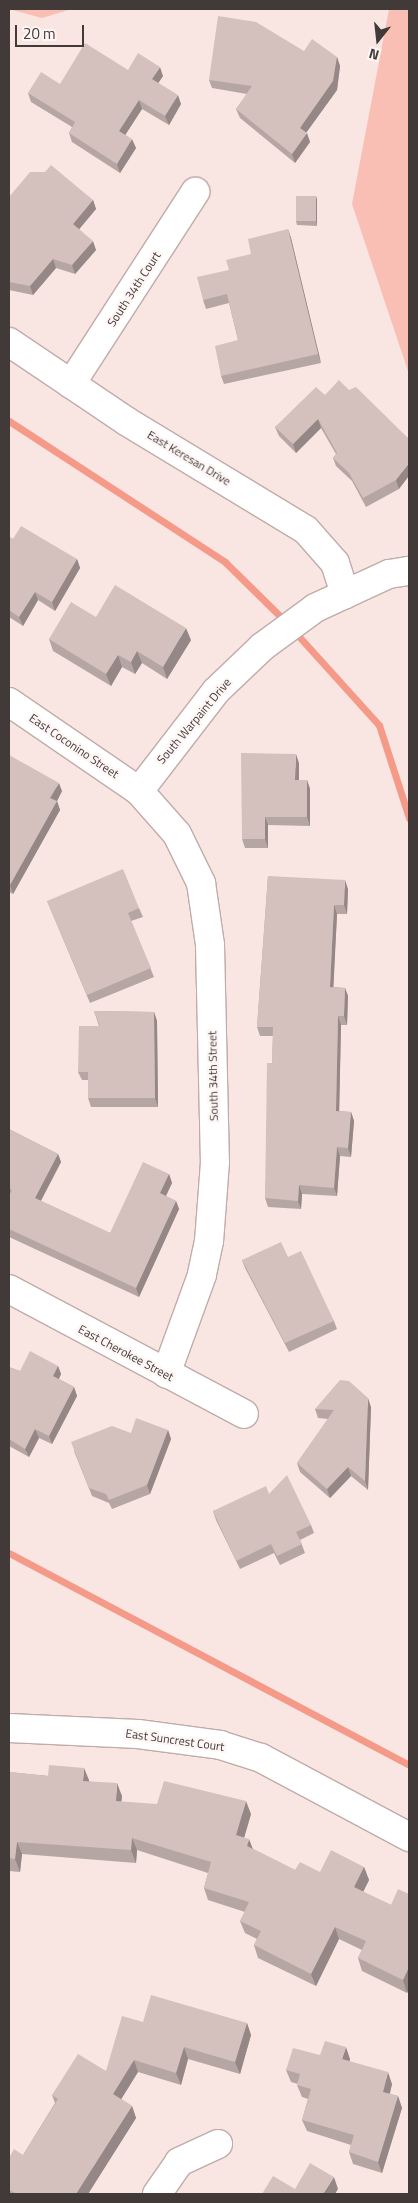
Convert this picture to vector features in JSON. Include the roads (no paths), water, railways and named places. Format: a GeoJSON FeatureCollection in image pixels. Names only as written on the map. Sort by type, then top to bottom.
{"type":"FeatureCollection","features":[{"type":"Feature","properties":{"kind":"street","name":"South 34th Court"},"geometry":{"type":"LineString","coordinates":[[71,384],[195,192]]}},
{"type":"Feature","properties":{"kind":"street","name":"East Keresan Drive"},"geometry":{"type":"LineString","coordinates":[[9,342],[71,384],[306,530],[335,563],[345,594]]}},
{"type":"Feature","properties":{"kind":"street","name":"South Warpaint Drive"},"geometry":{"type":"LineString","coordinates":[[139,790],[216,691],[262,647],[315,608],[389,574],[409,571]]}},
{"type":"Feature","properties":{"kind":"street","name":"East Coconino Street"},"geometry":{"type":"LineString","coordinates":[[9,702],[139,790]]}},
{"type":"Feature","properties":{"kind":"street","name":"South 34th Street"},"geometry":{"type":"LineString","coordinates":[[139,790],[176,834],[201,883],[210,945],[215,1162],[209,1241],[202,1275],[166,1374]]}},
{"type":"Feature","properties":{"kind":"street","name":"East Cherokee Street"},"geometry":{"type":"LineString","coordinates":[[9,1289],[244,1414]]}},
{"type":"Feature","properties":{"kind":"street","name":"East Suncrest Court"},"geometry":{"type":"LineString","coordinates":[[9,1728],[138,1734],[220,1745],[261,1758],[409,1837]]}},
{"type":"Feature","properties":{"kind":"street"},"geometry":{"type":"LineString","coordinates":[[157,2194],[179,2162],[218,2144]]}},
{"type":"Feature","properties":{"kind":"waterway"},"geometry":{"type":"LineString","coordinates":[[9,421],[225,562],[287,623]]}},
{"type":"Feature","properties":{"kind":"waterway"},"geometry":{"type":"LineString","coordinates":[[294,631],[379,725],[409,818]]}},
{"type":"Feature","properties":{"kind":"waterway"},"geometry":{"type":"LineString","coordinates":[[9,1553],[409,1765]]}}]}
